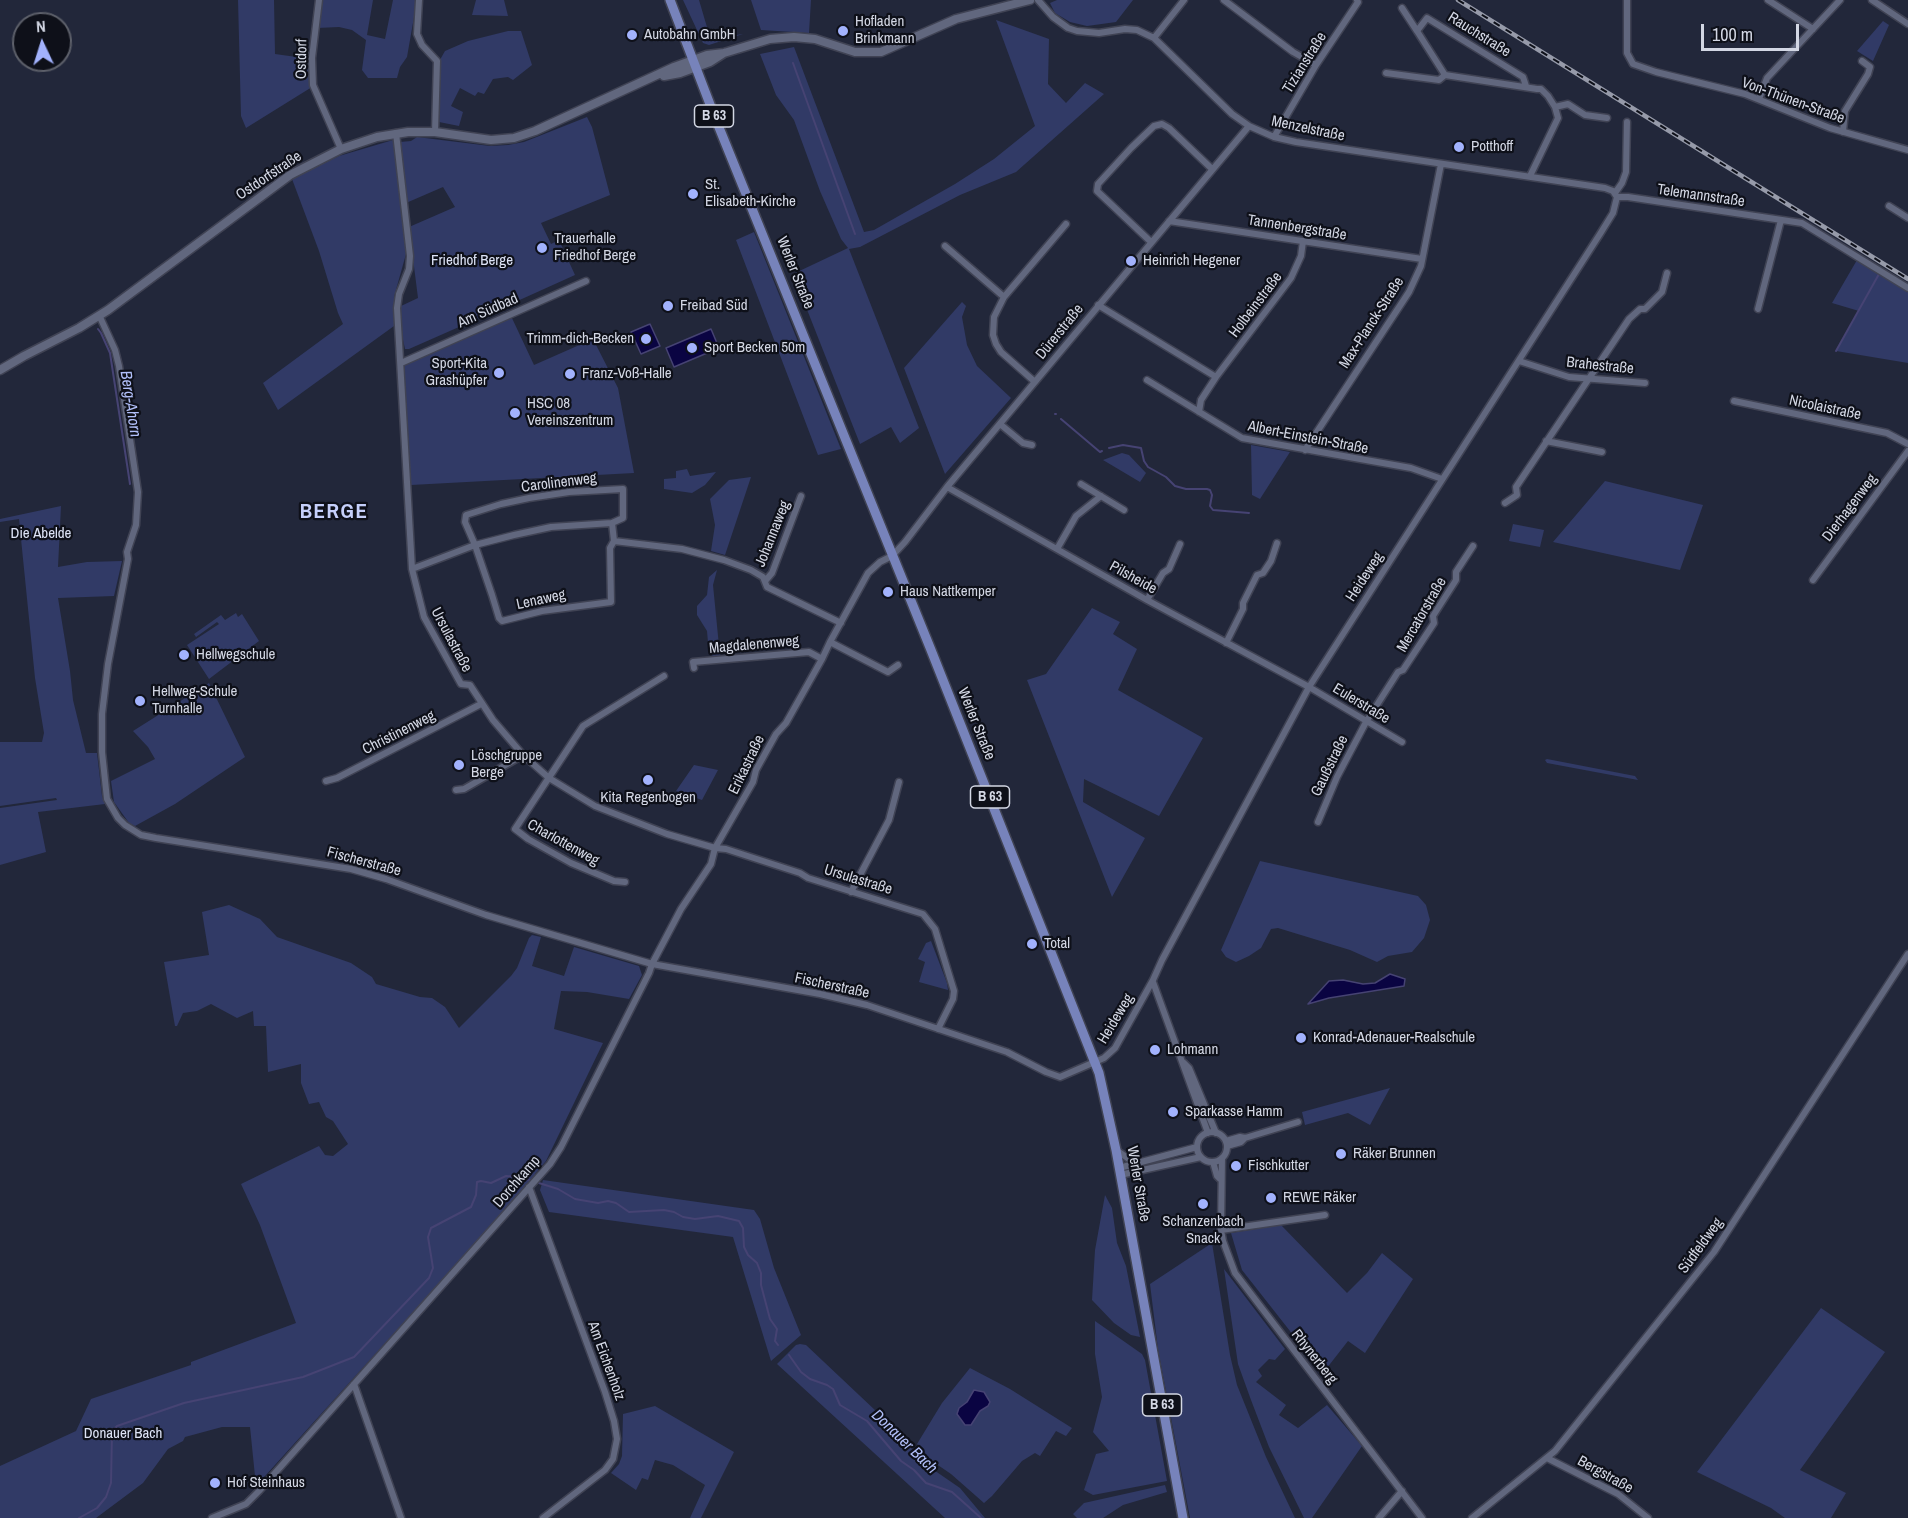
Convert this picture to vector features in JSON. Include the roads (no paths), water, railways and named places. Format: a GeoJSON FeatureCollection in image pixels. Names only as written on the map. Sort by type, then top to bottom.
{"type":"FeatureCollection","features":[{"type":"Feature","properties":{"kind":"main road","name":"Werler Straße"},"geometry":{"type":"LineString","coordinates":[[670,0],[1095,1063],[1105,1095],[1116,1149],[1183,1518]]}},
{"type":"Feature","properties":{"kind":"street","name":"Ostdorf"},"geometry":{"type":"LineString","coordinates":[[319,0],[312,58],[313,86],[341,149]]}},
{"type":"Feature","properties":{"kind":"street"},"geometry":{"type":"LineString","coordinates":[[419,0],[417,34],[422,45],[437,61],[435,132]]}},
{"type":"Feature","properties":{"kind":"street","name":"Ostdorfstraße"},"geometry":{"type":"LineString","coordinates":[[0,370],[99,315],[290,175],[341,149],[396,133],[435,132],[491,140],[514,138],[536,131],[656,77],[694,64],[707,55],[724,53],[770,39],[794,37],[815,39],[855,51],[881,52],[956,19],[1011,3],[1030,0]]}},
{"type":"Feature","properties":{"kind":"street","name":"Menzelstraße"},"geometry":{"type":"LineString","coordinates":[[1038,0],[1053,17],[1068,28],[1077,31],[1099,33],[1125,29],[1137,30],[1154,38],[1224,106],[1249,126],[1274,137],[1610,189],[1616,195]]}},
{"type":"Feature","properties":{"kind":"street"},"geometry":{"type":"LineString","coordinates":[[1154,38],[1184,0]]}},
{"type":"Feature","properties":{"kind":"street"},"geometry":{"type":"LineString","coordinates":[[1224,0],[1293,52],[1316,66]]}},
{"type":"Feature","properties":{"kind":"street","name":"Von-Thünen-Straße"},"geometry":{"type":"LineString","coordinates":[[1628,0],[1627,53],[1629,60],[1635,65],[1759,99],[1843,132],[1908,150]]}},
{"type":"Feature","properties":{"kind":"street"},"geometry":{"type":"LineString","coordinates":[[1767,0],[1813,29]]}},
{"type":"Feature","properties":{"kind":"street"},"geometry":{"type":"LineString","coordinates":[[1759,99],[1767,78],[1840,0]]}},
{"type":"Feature","properties":{"kind":"street"},"geometry":{"type":"LineString","coordinates":[[1872,0],[1908,24]]}},
{"type":"Feature","properties":{"kind":"street","name":"Tizianstraße"},"geometry":{"type":"LineString","coordinates":[[1274,137],[1358,1]]}},
{"type":"Feature","properties":{"kind":"street"},"geometry":{"type":"LineString","coordinates":[[1402,9],[1445,75]]}},
{"type":"Feature","properties":{"kind":"street","name":"Rauchstraße"},"geometry":{"type":"LineString","coordinates":[[1417,31],[1427,18],[1523,77],[1526,86]]}},
{"type":"Feature","properties":{"kind":"street"},"geometry":{"type":"LineString","coordinates":[[1843,132],[1845,111],[1870,67],[1862,61]]}},
{"type":"Feature","properties":{"kind":"street","name":"Rauchstraße"},"geometry":{"type":"LineString","coordinates":[[1386,73],[1439,80],[1445,75],[1541,89],[1556,107],[1568,104],[1585,115],[1607,118]]}},
{"type":"Feature","properties":{"kind":"street"},"geometry":{"type":"LineString","coordinates":[[1530,176],[1556,122],[1558,114],[1556,107]]}},
{"type":"Feature","properties":{"kind":"street","name":"Heideweg"},"geometry":{"type":"LineString","coordinates":[[1095,1063],[1115,1048],[1309,687],[1610,217],[1626,172],[1627,122]]}},
{"type":"Feature","properties":{"kind":"street"},"geometry":{"type":"LineString","coordinates":[[1151,242],[1097,191],[1098,184],[1154,126],[1162,124],[1212,169]]}},
{"type":"Feature","properties":{"kind":"street","name":"Dürerstraße"},"geometry":{"type":"LineString","coordinates":[[892,556],[1098,305],[1249,126]]}},
{"type":"Feature","properties":{"kind":"street","name":"Ursulastraße"},"geometry":{"type":"LineString","coordinates":[[396,133],[410,256],[409,269],[399,294],[397,308],[412,569],[424,617],[461,684],[470,685],[482,704],[523,755],[549,778],[581,798],[627,820],[715,848],[726,849],[851,892],[918,910],[932,923],[954,990],[953,999],[938,1029]]}},
{"type":"Feature","properties":{"kind":"street","name":"Max-Planck-Straße"},"geometry":{"type":"LineString","coordinates":[[1305,450],[1409,292],[1422,259],[1441,164]]}},
{"type":"Feature","properties":{"kind":"street","name":"Telemannstraße"},"geometry":{"type":"LineString","coordinates":[[1616,195],[1802,223],[1908,288]]}},
{"type":"Feature","properties":{"kind":"street"},"geometry":{"type":"LineString","coordinates":[[1889,206],[1908,218]]}},
{"type":"Feature","properties":{"kind":"street","name":"Tannenbergstraße"},"geometry":{"type":"LineString","coordinates":[[1169,220],[1422,259]]}},
{"type":"Feature","properties":{"kind":"street"},"geometry":{"type":"LineString","coordinates":[[1758,309],[1781,220]]}},
{"type":"Feature","properties":{"kind":"street"},"geometry":{"type":"LineString","coordinates":[[1035,382],[1001,352],[993,335],[994,316],[1004,297],[1066,224]]}},
{"type":"Feature","properties":{"kind":"street","name":"Holbeinstraße"},"geometry":{"type":"LineString","coordinates":[[1199,412],[1200,400],[1216,377],[1292,279],[1301,256],[1303,241]]}},
{"type":"Feature","properties":{"kind":"street"},"geometry":{"type":"LineString","coordinates":[[945,246],[1004,297]]}},
{"type":"Feature","properties":{"kind":"street"},"geometry":{"type":"LineString","coordinates":[[1505,503],[1517,495],[1516,487],[1629,319],[1640,309],[1645,309],[1662,292],[1667,273]]}},
{"type":"Feature","properties":{"kind":"street","name":"Am Südbad"},"geometry":{"type":"LineString","coordinates":[[401,363],[586,281]]}},
{"type":"Feature","properties":{"kind":"street"},"geometry":{"type":"LineString","coordinates":[[1098,305],[1216,377]]}},
{"type":"Feature","properties":{"kind":"street","name":"Fischerstraße"},"geometry":{"type":"LineString","coordinates":[[99,315],[115,350],[119,366],[138,500],[136,525],[127,552],[128,559],[108,664],[102,714],[105,785],[107,800],[118,818],[135,832],[156,838],[362,871],[486,915],[652,964],[820,994],[867,1005],[1007,1052],[1056,1076],[1063,1076],[1095,1063]]}},
{"type":"Feature","properties":{"kind":"street","name":"Brahestraße"},"geometry":{"type":"LineString","coordinates":[[1519,361],[1569,377],[1645,383]]}},
{"type":"Feature","properties":{"kind":"street","name":"Albert-Einstein-Straße"},"geometry":{"type":"LineString","coordinates":[[1148,380],[1242,438],[1411,468],[1442,479]]}},
{"type":"Feature","properties":{"kind":"street","name":"Nicolaistraße"},"geometry":{"type":"LineString","coordinates":[[1734,401],[1887,433],[1908,444]]}},
{"type":"Feature","properties":{"kind":"street"},"geometry":{"type":"LineString","coordinates":[[1000,424],[1023,443],[1032,444]]}},
{"type":"Feature","properties":{"kind":"street"},"geometry":{"type":"LineString","coordinates":[[1546,441],[1602,452]]}},
{"type":"Feature","properties":{"kind":"street","name":"Dierhagenweg"},"geometry":{"type":"LineString","coordinates":[[1813,580],[1908,451]]}},
{"type":"Feature","properties":{"kind":"street"},"geometry":{"type":"LineString","coordinates":[[1081,484],[1124,510]]}},
{"type":"Feature","properties":{"kind":"street","name":"Pilsheide"},"geometry":{"type":"LineString","coordinates":[[947,487],[1147,600],[1309,687]]}},
{"type":"Feature","properties":{"kind":"street","name":"Carolinenweg"},"geometry":{"type":"LineString","coordinates":[[465,522],[466,515],[470,513],[529,498],[590,490],[623,489],[623,518],[612,523]]}},
{"type":"Feature","properties":{"kind":"street","name":"Johannaweg"},"geometry":{"type":"LineString","coordinates":[[766,580],[772,573],[801,496]]}},
{"type":"Feature","properties":{"kind":"street"},"geometry":{"type":"LineString","coordinates":[[1057,549],[1076,516],[1101,496]]}},
{"type":"Feature","properties":{"kind":"street","name":"Lenaweg"},"geometry":{"type":"LineString","coordinates":[[465,522],[502,621],[542,611],[611,602],[610,548],[614,541],[612,523]]}},
{"type":"Feature","properties":{"kind":"street"},"geometry":{"type":"LineString","coordinates":[[412,569],[475,546],[551,528],[612,523]]}},
{"type":"Feature","properties":{"kind":"street"},"geometry":{"type":"LineString","coordinates":[[614,541],[682,549],[751,570],[766,580],[767,587],[841,623]]}},
{"type":"Feature","properties":{"kind":"street"},"geometry":{"type":"LineString","coordinates":[[1226,643],[1244,609],[1243,603],[1257,575],[1263,573],[1271,561],[1277,543]]}},
{"type":"Feature","properties":{"kind":"street"},"geometry":{"type":"LineString","coordinates":[[1147,600],[1162,573],[1169,569],[1180,544]]}},
{"type":"Feature","properties":{"kind":"street","name":"Mercatorstraße"},"geometry":{"type":"LineString","coordinates":[[1366,722],[1398,672],[1403,670],[1434,623],[1433,616],[1456,580],[1456,572],[1473,546]]}},
{"type":"Feature","properties":{"kind":"street","name":"Erikastraße"},"geometry":{"type":"LineString","coordinates":[[652,964],[681,909],[711,864],[715,848],[753,782],[756,770],[776,734],[786,723],[868,573],[880,562],[892,556]]}},
{"type":"Feature","properties":{"kind":"street"},"geometry":{"type":"LineString","coordinates":[[830,642],[888,672],[898,666]]}},
{"type":"Feature","properties":{"kind":"street","name":"Magdalenenweg"},"geometry":{"type":"LineString","coordinates":[[694,668],[693,662],[809,652],[822,659]]}},
{"type":"Feature","properties":{"kind":"street"},"geometry":{"type":"LineString","coordinates":[[549,778],[582,726],[664,676]]}},
{"type":"Feature","properties":{"kind":"street","name":"Eulerstraße"},"geometry":{"type":"LineString","coordinates":[[1309,687],[1402,742]]}},
{"type":"Feature","properties":{"kind":"street","name":"Christinenweg"},"geometry":{"type":"LineString","coordinates":[[326,781],[337,778],[482,704]]}},
{"type":"Feature","properties":{"kind":"street","name":"Gaußstraße"},"geometry":{"type":"LineString","coordinates":[[1318,822],[1336,777],[1366,722]]}},
{"type":"Feature","properties":{"kind":"street"},"geometry":{"type":"LineString","coordinates":[[456,790],[464,789],[523,755]]}},
{"type":"Feature","properties":{"kind":"street","name":"Charlottenweg"},"geometry":{"type":"LineString","coordinates":[[549,778],[515,829],[528,839],[571,863],[614,881],[625,882]]}},
{"type":"Feature","properties":{"kind":"street"},"geometry":{"type":"LineString","coordinates":[[851,892],[889,820],[899,782]]}},
{"type":"Feature","properties":{"kind":"street","name":"Südfeldweg"},"geometry":{"type":"LineString","coordinates":[[1472,1518],[1555,1451],[1714,1252],[1908,954]]}},
{"type":"Feature","properties":{"kind":"street","name":"Dorchkamp"},"geometry":{"type":"LineString","coordinates":[[212,1518],[252,1498],[550,1164],[561,1147],[652,964]]}},
{"type":"Feature","properties":{"kind":"street","name":"Heideweg"},"geometry":{"type":"LineString","coordinates":[[1153,981],[1184,1064],[1184,1070],[1212,1133]]}},
{"type":"Feature","properties":{"kind":"street"},"geometry":{"type":"LineString","coordinates":[[1120,1172],[1201,1157],[1213,1162],[1222,1158],[1226,1144],[1240,1137],[1245,1138],[1298,1122]]}},
{"type":"Feature","properties":{"kind":"street"},"geometry":{"type":"LineString","coordinates":[[1201,1157],[1197,1147],[1199,1140],[1212,1133],[1226,1144]]}},
{"type":"Feature","properties":{"kind":"street"},"geometry":{"type":"LineString","coordinates":[[1120,1172],[1139,1162],[1197,1147]]}},
{"type":"Feature","properties":{"kind":"street"},"geometry":{"type":"LineString","coordinates":[[1116,1149],[1129,1159],[1139,1162]]}},
{"type":"Feature","properties":{"kind":"street","name":"Rhynerberg"},"geometry":{"type":"LineString","coordinates":[[1222,1158],[1221,1230],[1229,1261],[1241,1283],[1422,1518]]}},
{"type":"Feature","properties":{"kind":"street","name":"Rhynerberg"},"geometry":{"type":"LineString","coordinates":[[1213,1162],[1220,1179]]}},
{"type":"Feature","properties":{"kind":"street","name":"Am Eichenholz"},"geometry":{"type":"LineString","coordinates":[[533,1183],[605,1392],[617,1439],[614,1459],[605,1470],[543,1518]]}},
{"type":"Feature","properties":{"kind":"street"},"geometry":{"type":"LineString","coordinates":[[1221,1230],[1325,1215]]}},
{"type":"Feature","properties":{"kind":"street"},"geometry":{"type":"LineString","coordinates":[[354,1384],[401,1518]]}},
{"type":"Feature","properties":{"kind":"street","name":"Bergstraße"},"geometry":{"type":"LineString","coordinates":[[1547,1458],[1618,1494],[1648,1518]]}},
{"type":"Feature","properties":{"kind":"street"},"geometry":{"type":"LineString","coordinates":[[1379,1518],[1402,1491]]}},
{"type":"Feature","properties":{"kind":"waterway"},"geometry":{"type":"LineString","coordinates":[[793,63],[855,234]]}},
{"type":"Feature","properties":{"kind":"waterway"},"geometry":{"type":"LineString","coordinates":[[1836,351],[1879,274]]}},
{"type":"Feature","properties":{"kind":"waterway","name":"Berg-Ahorn"},"geometry":{"type":"LineString","coordinates":[[98,329],[110,353],[130,484]]}},
{"type":"Feature","properties":{"kind":"waterway"},"geometry":{"type":"LineString","coordinates":[[1061,419],[1100,452],[1102,451]]}},
{"type":"Feature","properties":{"kind":"waterway"},"geometry":{"type":"LineString","coordinates":[[1109,448],[1123,445],[1141,448],[1148,467],[1166,477],[1175,486],[1210,490],[1212,495],[1210,506],[1213,510],[1249,513]]}},
{"type":"Feature","properties":{"kind":"waterway","name":"Donauer Bach"},"geometry":{"type":"LineString","coordinates":[[79,1518],[97,1508],[106,1497],[111,1483],[112,1431],[117,1426],[184,1403],[303,1377],[354,1357],[429,1278],[433,1268],[428,1237],[431,1228],[471,1207],[476,1195],[477,1182],[481,1181],[491,1183],[506,1176],[520,1177],[558,1189],[575,1199],[616,1203],[629,1212],[664,1210],[695,1219],[718,1216],[739,1221],[743,1228],[744,1247],[748,1255],[757,1263],[761,1273],[761,1285],[770,1319],[777,1329],[775,1341],[778,1345]]}},
{"type":"Feature","properties":{"kind":"waterway","name":"Donauer Bach"},"geometry":{"type":"LineString","coordinates":[[789,1355],[801,1372],[810,1379],[833,1389],[840,1405],[867,1421],[901,1461],[914,1470],[926,1483],[952,1492],[981,1518]]}},
{"type":"Feature","properties":{"kind":"railway"},"geometry":{"type":"LineString","coordinates":[[1458,0],[1908,279]]}},
{"type":"Feature","properties":{"kind":"place","name":"Hofladen Brinkmann"},"geometry":{"type":"Point","coordinates":[843,31]}},
{"type":"Feature","properties":{"kind":"place","name":"Autobahn GmbH"},"geometry":{"type":"Point","coordinates":[632,35]}},
{"type":"Feature","properties":{"kind":"place","name":"Potthoff"},"geometry":{"type":"Point","coordinates":[1459,147]}},
{"type":"Feature","properties":{"kind":"place","name":"St. Elisabeth-Kirche"},"geometry":{"type":"Point","coordinates":[693,194]}},
{"type":"Feature","properties":{"kind":"place","name":"Trauerhalle Friedhof Berge"},"geometry":{"type":"Point","coordinates":[542,248]}},
{"type":"Feature","properties":{"kind":"place","name":"Heinrich Hegener"},"geometry":{"type":"Point","coordinates":[1131,261]}},
{"type":"Feature","properties":{"kind":"place","name":"Freibad Süd"},"geometry":{"type":"Point","coordinates":[668,306]}},
{"type":"Feature","properties":{"kind":"place","name":"Trimm-dich-Becken"},"geometry":{"type":"Point","coordinates":[646,339]}},
{"type":"Feature","properties":{"kind":"place","name":"Sport Becken 50m"},"geometry":{"type":"Point","coordinates":[692,348]}},
{"type":"Feature","properties":{"kind":"place","name":"Sport-Kita Grashüpfer"},"geometry":{"type":"Point","coordinates":[499,373]}},
{"type":"Feature","properties":{"kind":"place","name":"Franz-Voß-Halle"},"geometry":{"type":"Point","coordinates":[570,374]}},
{"type":"Feature","properties":{"kind":"place","name":"HSC 08 Vereinszentrum"},"geometry":{"type":"Point","coordinates":[515,413]}},
{"type":"Feature","properties":{"kind":"place","name":"Haus Nattkemper"},"geometry":{"type":"Point","coordinates":[888,592]}},
{"type":"Feature","properties":{"kind":"place","name":"Hellwegschule"},"geometry":{"type":"Point","coordinates":[184,655]}},
{"type":"Feature","properties":{"kind":"place","name":"Hellweg-Schule Turnhalle"},"geometry":{"type":"Point","coordinates":[140,701]}},
{"type":"Feature","properties":{"kind":"place","name":"Löschgruppe Berge"},"geometry":{"type":"Point","coordinates":[459,765]}},
{"type":"Feature","properties":{"kind":"place","name":"Kita Regenbogen"},"geometry":{"type":"Point","coordinates":[648,780]}},
{"type":"Feature","properties":{"kind":"place","name":"Total"},"geometry":{"type":"Point","coordinates":[1032,944]}},
{"type":"Feature","properties":{"kind":"place","name":"Konrad-Adenauer-Realschule"},"geometry":{"type":"Point","coordinates":[1301,1038]}},
{"type":"Feature","properties":{"kind":"place","name":"Lohmann"},"geometry":{"type":"Point","coordinates":[1155,1050]}},
{"type":"Feature","properties":{"kind":"place","name":"Sparkasse Hamm"},"geometry":{"type":"Point","coordinates":[1173,1112]}},
{"type":"Feature","properties":{"kind":"place","name":"Räker Brunnen"},"geometry":{"type":"Point","coordinates":[1341,1154]}},
{"type":"Feature","properties":{"kind":"place","name":"Fischkutter"},"geometry":{"type":"Point","coordinates":[1236,1166]}},
{"type":"Feature","properties":{"kind":"place","name":"REWE Räker"},"geometry":{"type":"Point","coordinates":[1271,1198]}},
{"type":"Feature","properties":{"kind":"place","name":"Schanzenbach Snack"},"geometry":{"type":"Point","coordinates":[1203,1204]}},
{"type":"Feature","properties":{"kind":"place","name":"Hof Steinhaus"},"geometry":{"type":"Point","coordinates":[215,1483]}},
{"type":"Feature","properties":{"kind":"district","name":"BERGE"},"geometry":{"type":"Point","coordinates":[334,512]}},
{"type":"Feature","properties":{"kind":"park label","name":"Friedhof Berge"},"geometry":{"type":"Point","coordinates":[472,261]}},
{"type":"Feature","properties":{"kind":"park label","name":"Die Abelde"},"geometry":{"type":"Point","coordinates":[41,534]}}]}
